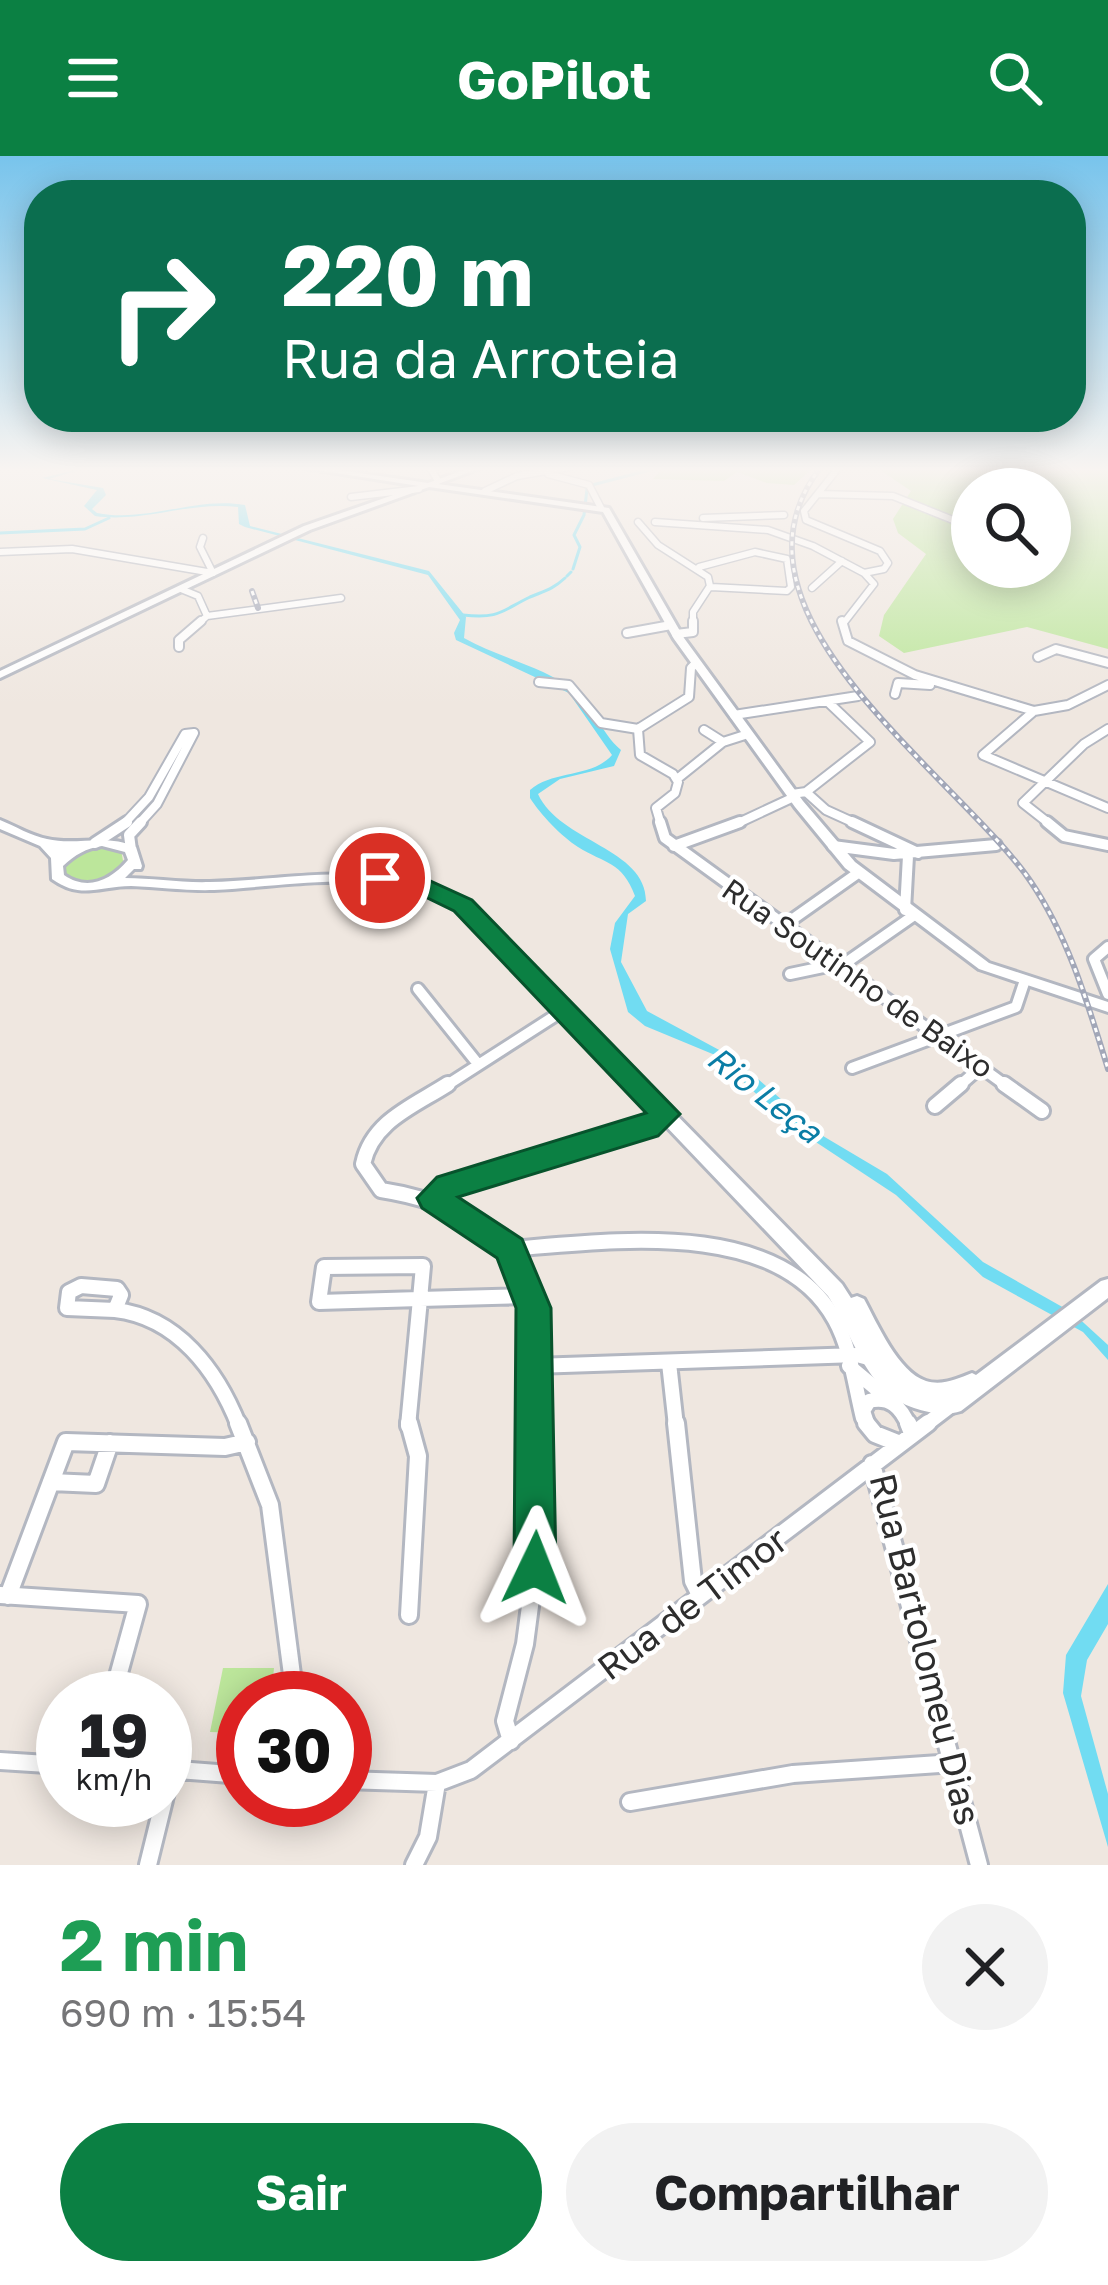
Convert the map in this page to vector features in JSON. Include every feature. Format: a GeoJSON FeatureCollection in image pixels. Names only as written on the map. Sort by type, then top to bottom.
{"type":"FeatureCollection","features":[{"type":"Feature","properties":{"kind":"street"},"geometry":{"type":"LineString","coordinates":[[200,547],[213,573]]}},
{"type":"Feature","properties":{"kind":"street"},"geometry":{"type":"LineString","coordinates":[[0,675],[268,547]]}},
{"type":"Feature","properties":{"kind":"street"},"geometry":{"type":"LineString","coordinates":[[629,547],[695,663],[798,794],[830,845],[858,873],[984,966],[1108,1007]]}},
{"type":"Feature","properties":{"kind":"street"},"geometry":{"type":"LineString","coordinates":[[628,633],[693,632],[693,612],[709,598],[711,587],[699,567],[661,547]]}},
{"type":"Feature","properties":{"kind":"street"},"geometry":{"type":"LineString","coordinates":[[808,547],[864,573],[874,584],[846,613],[843,635],[892,667],[1034,711],[1068,705],[1108,685]]}},
{"type":"Feature","properties":{"kind":"street"},"geometry":{"type":"LineString","coordinates":[[864,573],[888,566],[884,555],[867,547]]}},
{"type":"Feature","properties":{"kind":"street"},"geometry":{"type":"LineString","coordinates":[[0,552],[72,549],[213,573]]}},
{"type":"Feature","properties":{"kind":"street"},"geometry":{"type":"LineString","coordinates":[[699,567],[754,552],[787,559],[787,591],[711,587]]}},
{"type":"Feature","properties":{"kind":"street"},"geometry":{"type":"LineString","coordinates":[[116,568],[133,559]]}},
{"type":"Feature","properties":{"kind":"street"},"geometry":{"type":"LineString","coordinates":[[812,589],[842,561]]}},
{"type":"Feature","properties":{"kind":"street"},"geometry":{"type":"LineString","coordinates":[[182,589],[198,596],[207,616]]}},
{"type":"Feature","properties":{"kind":"street"},"geometry":{"type":"LineString","coordinates":[[179,647],[179,640],[207,616],[341,598]]}},
{"type":"Feature","properties":{"kind":"street"},"geometry":{"type":"LineString","coordinates":[[1038,657],[1056,649],[1108,662]]}},
{"type":"Feature","properties":{"kind":"street"},"geometry":{"type":"LineString","coordinates":[[539,682],[557,677],[583,695],[601,723],[638,729],[689,697],[695,663]]}},
{"type":"Feature","properties":{"kind":"street"},"geometry":{"type":"LineString","coordinates":[[895,694],[898,683],[932,682]]}},
{"type":"Feature","properties":{"kind":"street"},"geometry":{"type":"LineString","coordinates":[[734,715],[858,696]]}},
{"type":"Feature","properties":{"kind":"street"},"geometry":{"type":"LineString","coordinates":[[748,734],[723,742],[677,779],[675,793],[660,803],[655,814],[661,832],[674,846],[732,826],[798,794],[871,739],[827,701]]}},
{"type":"Feature","properties":{"kind":"street"},"geometry":{"type":"LineString","coordinates":[[1034,711],[983,754],[1108,808]]}},
{"type":"Feature","properties":{"kind":"street"},"geometry":{"type":"LineString","coordinates":[[638,729],[640,754],[677,779]]}},
{"type":"Feature","properties":{"kind":"street"},"geometry":{"type":"LineString","coordinates":[[1108,729],[1023,802],[1064,836],[1108,845]]}},
{"type":"Feature","properties":{"kind":"street"},"geometry":{"type":"LineString","coordinates":[[704,730],[723,742]]}},
{"type":"Feature","properties":{"kind":"street"},"geometry":{"type":"LineString","coordinates":[[58,864],[132,821],[185,734],[194,733],[153,809],[129,836],[132,856],[125,874],[107,883]]}},
{"type":"Feature","properties":{"kind":"street"},"geometry":{"type":"LineString","coordinates":[[169,782],[175,764],[170,761]]}},
{"type":"Feature","properties":{"kind":"street"},"geometry":{"type":"LineString","coordinates":[[798,794],[922,854]]}},
{"type":"Feature","properties":{"kind":"street"},"geometry":{"type":"LineString","coordinates":[[0,824],[44,843],[116,843],[154,880]]}},
{"type":"Feature","properties":{"kind":"street"},"geometry":{"type":"LineString","coordinates":[[44,843],[58,864],[57,876],[67,885],[86,888],[154,880],[204,886],[352,877],[419,885],[463,905],[835,1290],[863,1418]]}},
{"type":"Feature","properties":{"kind":"street"},"geometry":{"type":"LineString","coordinates":[[830,845],[877,856],[996,845]]}},
{"type":"Feature","properties":{"kind":"street","name":"Rua Soutinho de Baixo"},"geometry":{"type":"LineString","coordinates":[[674,846],[1042,1112]]}},
{"type":"Feature","properties":{"kind":"street"},"geometry":{"type":"LineString","coordinates":[[908,856],[909,913]]}},
{"type":"Feature","properties":{"kind":"street"},"geometry":{"type":"LineString","coordinates":[[783,926],[858,873]]}},
{"type":"Feature","properties":{"kind":"street"},"geometry":{"type":"LineString","coordinates":[[790,974],[843,964],[909,913]]}},
{"type":"Feature","properties":{"kind":"street"},"geometry":{"type":"LineString","coordinates":[[1108,947],[1094,959],[1108,994]]}},
{"type":"Feature","properties":{"kind":"street"},"geometry":{"type":"LineString","coordinates":[[852,1068],[1016,1006],[1024,983]]}},
{"type":"Feature","properties":{"kind":"street"},"geometry":{"type":"LineString","coordinates":[[418,988],[478,1064]]}},
{"type":"Feature","properties":{"kind":"street"},"geometry":{"type":"LineString","coordinates":[[511,1741],[505,1721],[526,1644],[535,1568],[530,1297],[510,1249],[433,1198],[381,1190],[366,1174],[363,1155],[379,1128],[564,1010]]}},
{"type":"Feature","properties":{"kind":"street"},"geometry":{"type":"LineString","coordinates":[[935,1106],[982,1066]]}},
{"type":"Feature","properties":{"kind":"street"},"geometry":{"type":"LineString","coordinates":[[433,1198],[448,1186],[647,1128],[665,1114]]}},
{"type":"Feature","properties":{"kind":"street"},"geometry":{"type":"LineString","coordinates":[[752,1203],[843,1286],[882,1357],[901,1378]]}},
{"type":"Feature","properties":{"kind":"street"},"geometry":{"type":"LineString","coordinates":[[510,1249],[690,1243],[741,1248],[780,1263],[807,1283],[828,1309],[846,1346],[917,1387],[952,1391],[991,1373]]}},
{"type":"Feature","properties":{"kind":"street"},"geometry":{"type":"LineString","coordinates":[[409,1615],[418,1456],[408,1430],[421,1301],[423,1265],[324,1267],[319,1302],[421,1301],[530,1297]]}},
{"type":"Feature","properties":{"kind":"street"},"geometry":{"type":"LineString","coordinates":[[909,1435],[1108,1287]]}},
{"type":"Feature","properties":{"kind":"street"},"geometry":{"type":"LineString","coordinates":[[115,1310],[150,1316],[176,1330],[230,1402],[270,1505],[292,1671]]}},
{"type":"Feature","properties":{"kind":"street"},"geometry":{"type":"LineString","coordinates":[[534,1366],[824,1358],[846,1346]]}},
{"type":"Feature","properties":{"kind":"street","name":"Rua Bartolomeu Dias"},"geometry":{"type":"LineString","coordinates":[[846,1346],[910,1402]]}},
{"type":"Feature","properties":{"kind":"street"},"geometry":{"type":"LineString","coordinates":[[870,1358],[886,1381],[910,1402]]}},
{"type":"Feature","properties":{"kind":"street"},"geometry":{"type":"LineString","coordinates":[[669,1363],[693,1581],[700,1595]]}},
{"type":"Feature","properties":{"kind":"street","name":"Rua Bartolomeu Dias"},"geometry":{"type":"LineString","coordinates":[[901,1378],[910,1402],[909,1435]]}},
{"type":"Feature","properties":{"kind":"street"},"geometry":{"type":"LineString","coordinates":[[863,1418],[869,1401],[882,1398],[954,1403]]}},
{"type":"Feature","properties":{"kind":"street","name":"Rua Bartolomeu Dias"},"geometry":{"type":"LineString","coordinates":[[863,1418],[876,1434],[909,1435]]}},
{"type":"Feature","properties":{"kind":"street","name":"Rua Bartolomeu Dias"},"geometry":{"type":"LineString","coordinates":[[909,1435],[872,1464],[979,1865]]}},
{"type":"Feature","properties":{"kind":"street"},"geometry":{"type":"LineString","coordinates":[[119,1671],[138,1604],[4,1595],[67,1442],[225,1447],[248,1442]]}},
{"type":"Feature","properties":{"kind":"street"},"geometry":{"type":"LineString","coordinates":[[51,1481],[96,1484],[110,1443]]}},
{"type":"Feature","properties":{"kind":"street","name":"Rua de Timor"},"geometry":{"type":"LineString","coordinates":[[437,1783],[471,1770],[511,1741],[872,1464]]}},
{"type":"Feature","properties":{"kind":"street"},"geometry":{"type":"LineString","coordinates":[[0,1761],[36,1763]]}},
{"type":"Feature","properties":{"kind":"street"},"geometry":{"type":"LineString","coordinates":[[630,1802],[794,1774],[954,1763]]}},
{"type":"Feature","properties":{"kind":"street"},"geometry":{"type":"LineString","coordinates":[[372,1781],[437,1783],[428,1837],[414,1865]]}},
{"type":"Feature","properties":{"kind":"street"},"geometry":{"type":"LineString","coordinates":[[148,1865],[158,1827]]}},
{"type":"Feature","properties":{"kind":"green space"},"geometry":{"type":"Polygon","coordinates":[[[916,547],[951,547],[951,588],[1071,588],[1071,547],[1108,547],[1108,649],[1027,627],[904,653],[879,636],[884,615],[926,554],[916,547]]]}},
{"type":"Feature","properties":{"kind":"green space"},"geometry":{"type":"Polygon","coordinates":[[[95,846],[121,850],[124,866],[96,881],[64,876],[63,865],[75,853],[95,846]]]}},
{"type":"Feature","properties":{"kind":"green space"},"geometry":{"type":"Polygon","coordinates":[[[223,1668],[274,1668],[274,1671],[223,1668]]]}},
{"type":"Feature","properties":{"kind":"water","name":"Rio Leça"},"geometry":{"type":"Polygon","coordinates":[[[320,547],[429,571],[466,617],[464,638],[575,691],[621,750],[614,766],[560,779],[538,794],[564,824],[618,857],[642,883],[646,901],[628,914],[621,962],[647,1011],[734,1058],[823,1136],[887,1174],[983,1262],[1073,1313],[1108,1345],[1108,1360],[1083,1332],[983,1277],[896,1195],[787,1123],[715,1055],[645,1026],[628,1012],[610,949],[615,923],[635,896],[630,885],[612,865],[565,837],[530,798],[530,790],[539,784],[594,767],[612,755],[569,693],[456,640],[460,620],[428,575],[320,547]]]}},
{"type":"Feature","properties":{"kind":"water"},"geometry":{"type":"Polygon","coordinates":[[[1108,1584],[1108,1624],[1087,1660],[1081,1696],[1108,1794],[1108,1847],[1063,1693],[1066,1655],[1108,1584]]]}},
{"type":"Feature","properties":{"kind":"waterway"},"geometry":{"type":"LineString","coordinates":[[573,569],[580,547]]}},
{"type":"Feature","properties":{"kind":"waterway"},"geometry":{"type":"LineString","coordinates":[[567,576],[571,572]]}},
{"type":"Feature","properties":{"kind":"waterway"},"geometry":{"type":"LineString","coordinates":[[463,615],[500,613],[565,578]]}},
{"type":"Feature","properties":{"kind":"railway"},"geometry":{"type":"LineString","coordinates":[[795,547],[796,578],[818,634],[856,689],[997,840],[1044,903],[1067,949],[1108,1069]]}},
{"type":"Feature","properties":{"kind":"railway"},"geometry":{"type":"LineString","coordinates":[[252,591],[258,608]]}},
{"type":"Feature","properties":{"kind":"route"},"geometry":{"type":"LineString","coordinates":[[380,878],[419,885],[463,905],[665,1114],[647,1128],[448,1186],[433,1198],[510,1249],[534,1308],[535,1568]]}}]}
